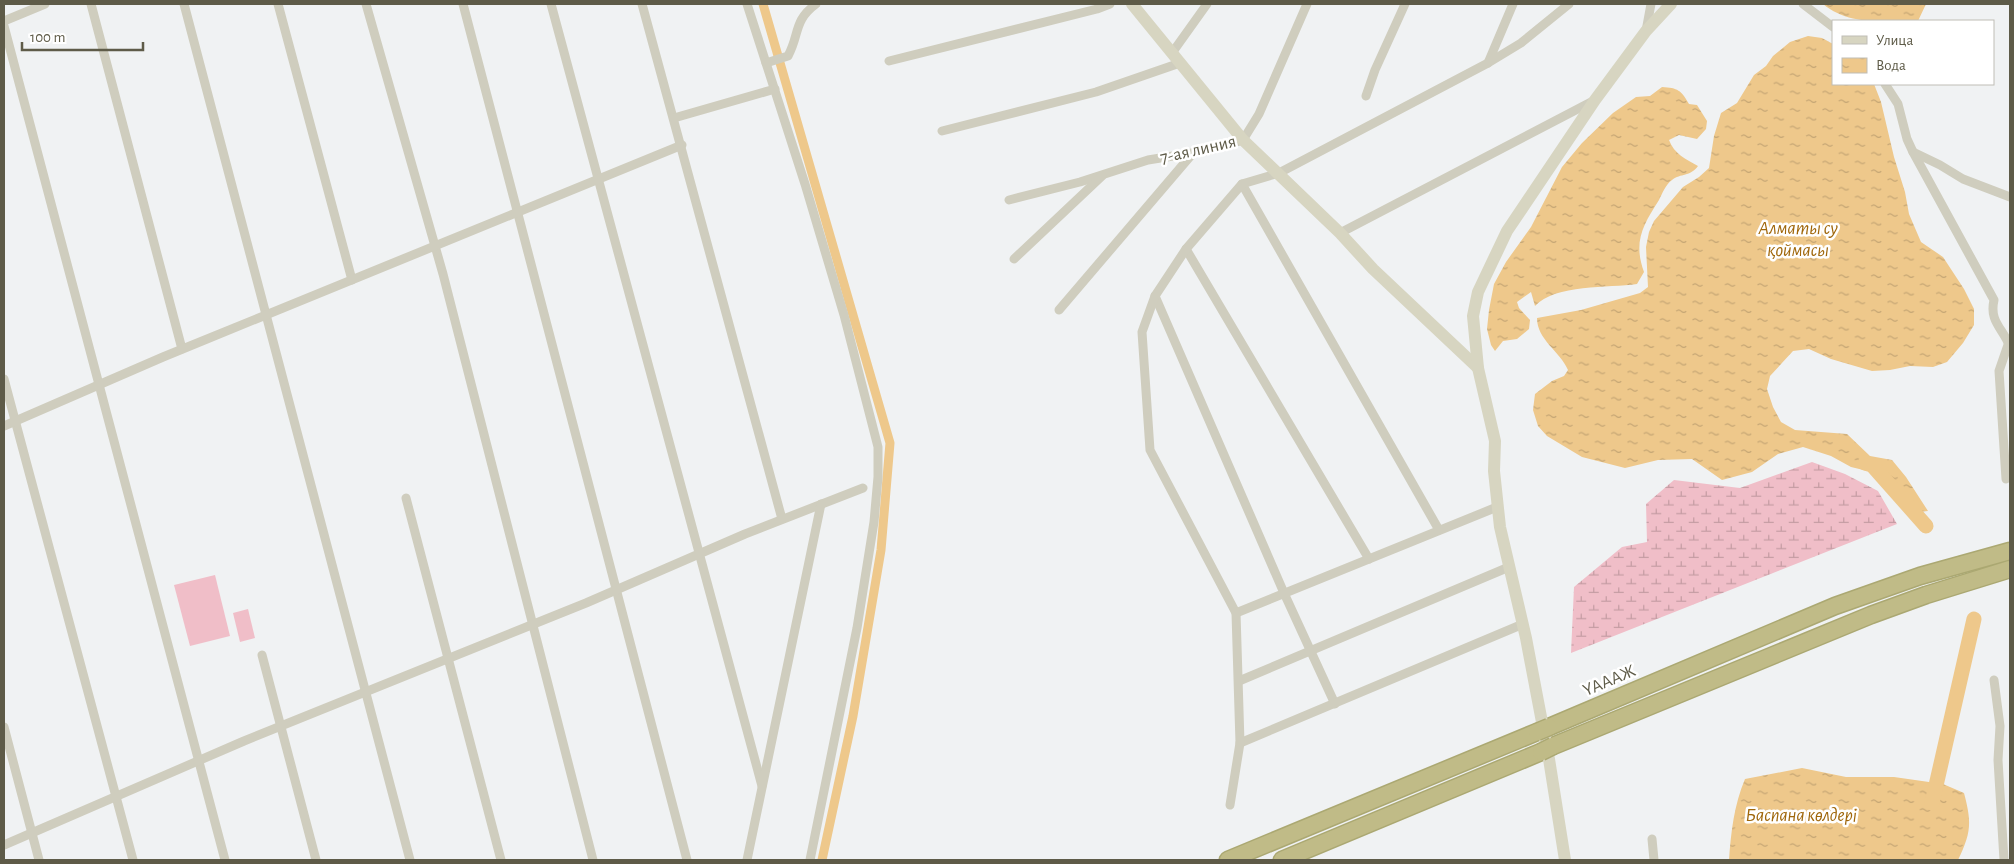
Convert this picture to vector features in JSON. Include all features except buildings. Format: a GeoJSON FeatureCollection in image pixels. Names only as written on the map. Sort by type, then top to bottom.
{"type":"FeatureCollection","features":[{"type":"Feature","properties":{"kind":"highway","name":"ҮАААЖ"},"geometry":{"type":"LineString","coordinates":[[1228,860],[1827,610],[1920,576],[2008,551]]}},
{"type":"Feature","properties":{"kind":"highway"},"geometry":{"type":"LineString","coordinates":[[1282,860],[1803,642],[1926,595],[2010,569]]}},
{"type":"Feature","properties":{"kind":"street"},"geometry":{"type":"LineString","coordinates":[[4,21],[45,4]]}},
{"type":"Feature","properties":{"kind":"street"},"geometry":{"type":"LineString","coordinates":[[91,4],[182,349]]}},
{"type":"Feature","properties":{"kind":"street"},"geometry":{"type":"LineString","coordinates":[[184,4],[410,860]]}},
{"type":"Feature","properties":{"kind":"street"},"geometry":{"type":"LineString","coordinates":[[278,4],[352,280]]}},
{"type":"Feature","properties":{"kind":"street"},"geometry":{"type":"LineString","coordinates":[[366,4],[435,246],[534,624],[593,860]]}},
{"type":"Feature","properties":{"kind":"street"},"geometry":{"type":"LineString","coordinates":[[463,4],[687,860]]}},
{"type":"Feature","properties":{"kind":"street"},"geometry":{"type":"LineString","coordinates":[[551,4],[762,786]]}},
{"type":"Feature","properties":{"kind":"street"},"geometry":{"type":"LineString","coordinates":[[642,4],[682,145],[782,519]]}},
{"type":"Feature","properties":{"kind":"street"},"geometry":{"type":"LineString","coordinates":[[747,4],[770,62],[775,89],[844,315],[878,447],[878,477],[874,522],[857,628],[810,860]]}},
{"type":"Feature","properties":{"kind":"street"},"geometry":{"type":"LineString","coordinates":[[770,62],[788,56],[793,47],[797,27],[805,12],[816,4]]}},
{"type":"Feature","properties":{"kind":"street"},"geometry":{"type":"LineString","coordinates":[[889,61],[1110,4]]}},
{"type":"Feature","properties":{"kind":"street"},"geometry":{"type":"LineString","coordinates":[[1132,4],[1243,140],[1340,233],[1373,269],[1478,368]]}},
{"type":"Feature","properties":{"kind":"street"},"geometry":{"type":"LineString","coordinates":[[942,131],[1096,92],[1176,58],[1207,4]]}},
{"type":"Feature","properties":{"kind":"street","name":"7-ая линия"},"geometry":{"type":"LineString","coordinates":[[1009,200],[1148,160],[1210,150],[1243,140],[1259,114],[1307,4]]}},
{"type":"Feature","properties":{"kind":"street"},"geometry":{"type":"LineString","coordinates":[[1366,96],[1375,70],[1405,4]]}},
{"type":"Feature","properties":{"kind":"street"},"geometry":{"type":"LineString","coordinates":[[1488,63],[1513,4]]}},
{"type":"Feature","properties":{"kind":"street"},"geometry":{"type":"LineString","coordinates":[[1230,806],[1240,743],[1236,613],[1150,450],[1142,332],[1155,296],[1186,248],[1242,184],[1279,174],[1488,63],[1521,43],[1569,4]]}},
{"type":"Feature","properties":{"kind":"street"},"geometry":{"type":"LineString","coordinates":[[1646,31],[1651,4]]}},
{"type":"Feature","properties":{"kind":"street"},"geometry":{"type":"LineString","coordinates":[[1565,860],[1549,759],[1523,624],[1497,507],[1494,471],[1495,441],[1478,368],[1473,316],[1478,292],[1507,231],[1595,100],[1646,31],[1672,4]]}},
{"type":"Feature","properties":{"kind":"street"},"geometry":{"type":"LineString","coordinates":[[1802,4],[1832,26]]}},
{"type":"Feature","properties":{"kind":"street"},"geometry":{"type":"LineString","coordinates":[[4,26],[225,860]]}},
{"type":"Feature","properties":{"kind":"street"},"geometry":{"type":"LineString","coordinates":[[1887,85],[1898,104],[1906,139],[1994,300],[1992,311],[1996,324],[2009,345],[1999,371],[2006,479]]}},
{"type":"Feature","properties":{"kind":"street"},"geometry":{"type":"LineString","coordinates":[[674,118],[775,89]]}},
{"type":"Feature","properties":{"kind":"street"},"geometry":{"type":"LineString","coordinates":[[1340,233],[1595,100]]}},
{"type":"Feature","properties":{"kind":"street"},"geometry":{"type":"LineString","coordinates":[[4,426],[182,349],[682,145]]}},
{"type":"Feature","properties":{"kind":"street"},"geometry":{"type":"LineString","coordinates":[[1913,152],[1962,179],[2010,198]]}},
{"type":"Feature","properties":{"kind":"street"},"geometry":{"type":"LineString","coordinates":[[1059,310],[1193,153]]}},
{"type":"Feature","properties":{"kind":"street"},"geometry":{"type":"LineString","coordinates":[[1014,259],[1104,174]]}},
{"type":"Feature","properties":{"kind":"street"},"geometry":{"type":"LineString","coordinates":[[1242,184],[1439,530]]}},
{"type":"Feature","properties":{"kind":"street"},"geometry":{"type":"LineString","coordinates":[[1186,248],[1369,559]]}},
{"type":"Feature","properties":{"kind":"street"},"geometry":{"type":"LineString","coordinates":[[1155,296],[1284,594],[1335,704]]}},
{"type":"Feature","properties":{"kind":"street"},"geometry":{"type":"LineString","coordinates":[[4,379],[133,860]]}},
{"type":"Feature","properties":{"kind":"street"},"geometry":{"type":"LineString","coordinates":[[4,845],[199,760],[534,624],[782,519],[863,488]]}},
{"type":"Feature","properties":{"kind":"street"},"geometry":{"type":"LineString","coordinates":[[406,498],[501,860]]}},
{"type":"Feature","properties":{"kind":"street"},"geometry":{"type":"LineString","coordinates":[[747,860],[821,504]]}},
{"type":"Feature","properties":{"kind":"street"},"geometry":{"type":"LineString","coordinates":[[1236,613],[1497,507]]}},
{"type":"Feature","properties":{"kind":"street"},"geometry":{"type":"LineString","coordinates":[[1239,681],[1509,566]]}},
{"type":"Feature","properties":{"kind":"street"},"geometry":{"type":"LineString","coordinates":[[1240,743],[1523,624]]}},
{"type":"Feature","properties":{"kind":"street"},"geometry":{"type":"LineString","coordinates":[[262,655],[316,860]]}},
{"type":"Feature","properties":{"kind":"street"},"geometry":{"type":"LineString","coordinates":[[1994,680],[2000,726],[1998,760],[2004,860]]}},
{"type":"Feature","properties":{"kind":"street"},"geometry":{"type":"LineString","coordinates":[[4,727],[39,860]]}},
{"type":"Feature","properties":{"kind":"street"},"geometry":{"type":"LineString","coordinates":[[1652,839],[1654,860]]}},
{"type":"Feature","properties":{"kind":"green space"},"geometry":{"type":"Polygon","coordinates":[[[1812,462],[1845,474],[1878,491],[1897,524],[1571,653],[1574,587],[1622,547],[1647,542],[1646,504],[1674,480],[1740,488],[1812,462]]]}},
{"type":"Feature","properties":{"kind":"green space"},"geometry":{"type":"Polygon","coordinates":[[[215,575],[230,636],[190,646],[174,585],[215,575]]]}},
{"type":"Feature","properties":{"kind":"green space"},"geometry":{"type":"Polygon","coordinates":[[[248,609],[255,638],[240,642],[233,613],[248,609]]]}},
{"type":"Feature","properties":{"kind":"water"},"geometry":{"type":"Polygon","coordinates":[[[1823,4],[1926,4],[1918,20],[1862,20],[1844,16],[1823,4]]]}},
{"type":"Feature","properties":{"kind":"water","name":"Алматы су қоймасы"},"geometry":{"type":"Polygon","coordinates":[[[1808,36],[1822,38],[1832,43],[1832,85],[1874,85],[1881,102],[1909,214],[1921,242],[1943,257],[1964,289],[1974,309],[1974,325],[1963,343],[1947,362],[1933,367],[1910,366],[1872,371],[1831,359],[1809,349],[1793,351],[1770,376],[1767,389],[1773,407],[1781,422],[1795,430],[1847,434],[1870,456],[1892,460],[1906,477],[1928,511],[1909,513],[1904,493],[1888,476],[1851,467],[1831,456],[1803,447],[1778,454],[1752,472],[1722,480],[1692,459],[1658,460],[1625,468],[1582,457],[1547,436],[1538,426],[1533,410],[1535,394],[1552,381],[1564,376],[1568,370],[1541,333],[1537,318],[1581,310],[1640,293],[1648,287],[1646,247],[1649,232],[1654,221],[1683,187],[1709,168],[1714,136],[1721,113],[1737,103],[1754,75],[1790,42],[1808,36]]]}},
{"type":"Feature","properties":{"kind":"water"},"geometry":{"type":"Polygon","coordinates":[[[1662,87],[1679,91],[1689,104],[1697,105],[1707,121],[1706,129],[1697,139],[1679,135],[1669,140],[1677,153],[1698,166],[1692,172],[1675,178],[1670,182],[1648,218],[1641,234],[1639,252],[1644,272],[1637,284],[1569,290],[1544,299],[1535,306],[1531,292],[1517,302],[1519,308],[1530,320],[1529,329],[1517,339],[1503,341],[1495,351],[1491,345],[1487,329],[1494,284],[1506,262],[1531,227],[1562,167],[1582,143],[1613,113],[1636,97],[1650,96],[1662,87]]]}},
{"type":"Feature","properties":{"kind":"water","name":"Баспана көлдері"},"geometry":{"type":"Polygon","coordinates":[[[1802,768],[1846,777],[1894,777],[1943,784],[1964,793],[1969,828],[1966,842],[1958,860],[1729,860],[1734,819],[1745,779],[1802,768]]]}},
{"type":"Feature","properties":{"kind":"waterway"},"geometry":{"type":"LineString","coordinates":[[763,4],[890,443],[881,550],[853,716],[822,860]]}},
{"type":"Feature","properties":{"kind":"waterway"},"geometry":{"type":"LineString","coordinates":[[1865,463],[1872,465],[1926,526]]}},
{"type":"Feature","properties":{"kind":"waterway"},"geometry":{"type":"LineString","coordinates":[[1932,803],[1974,619]]}}]}
